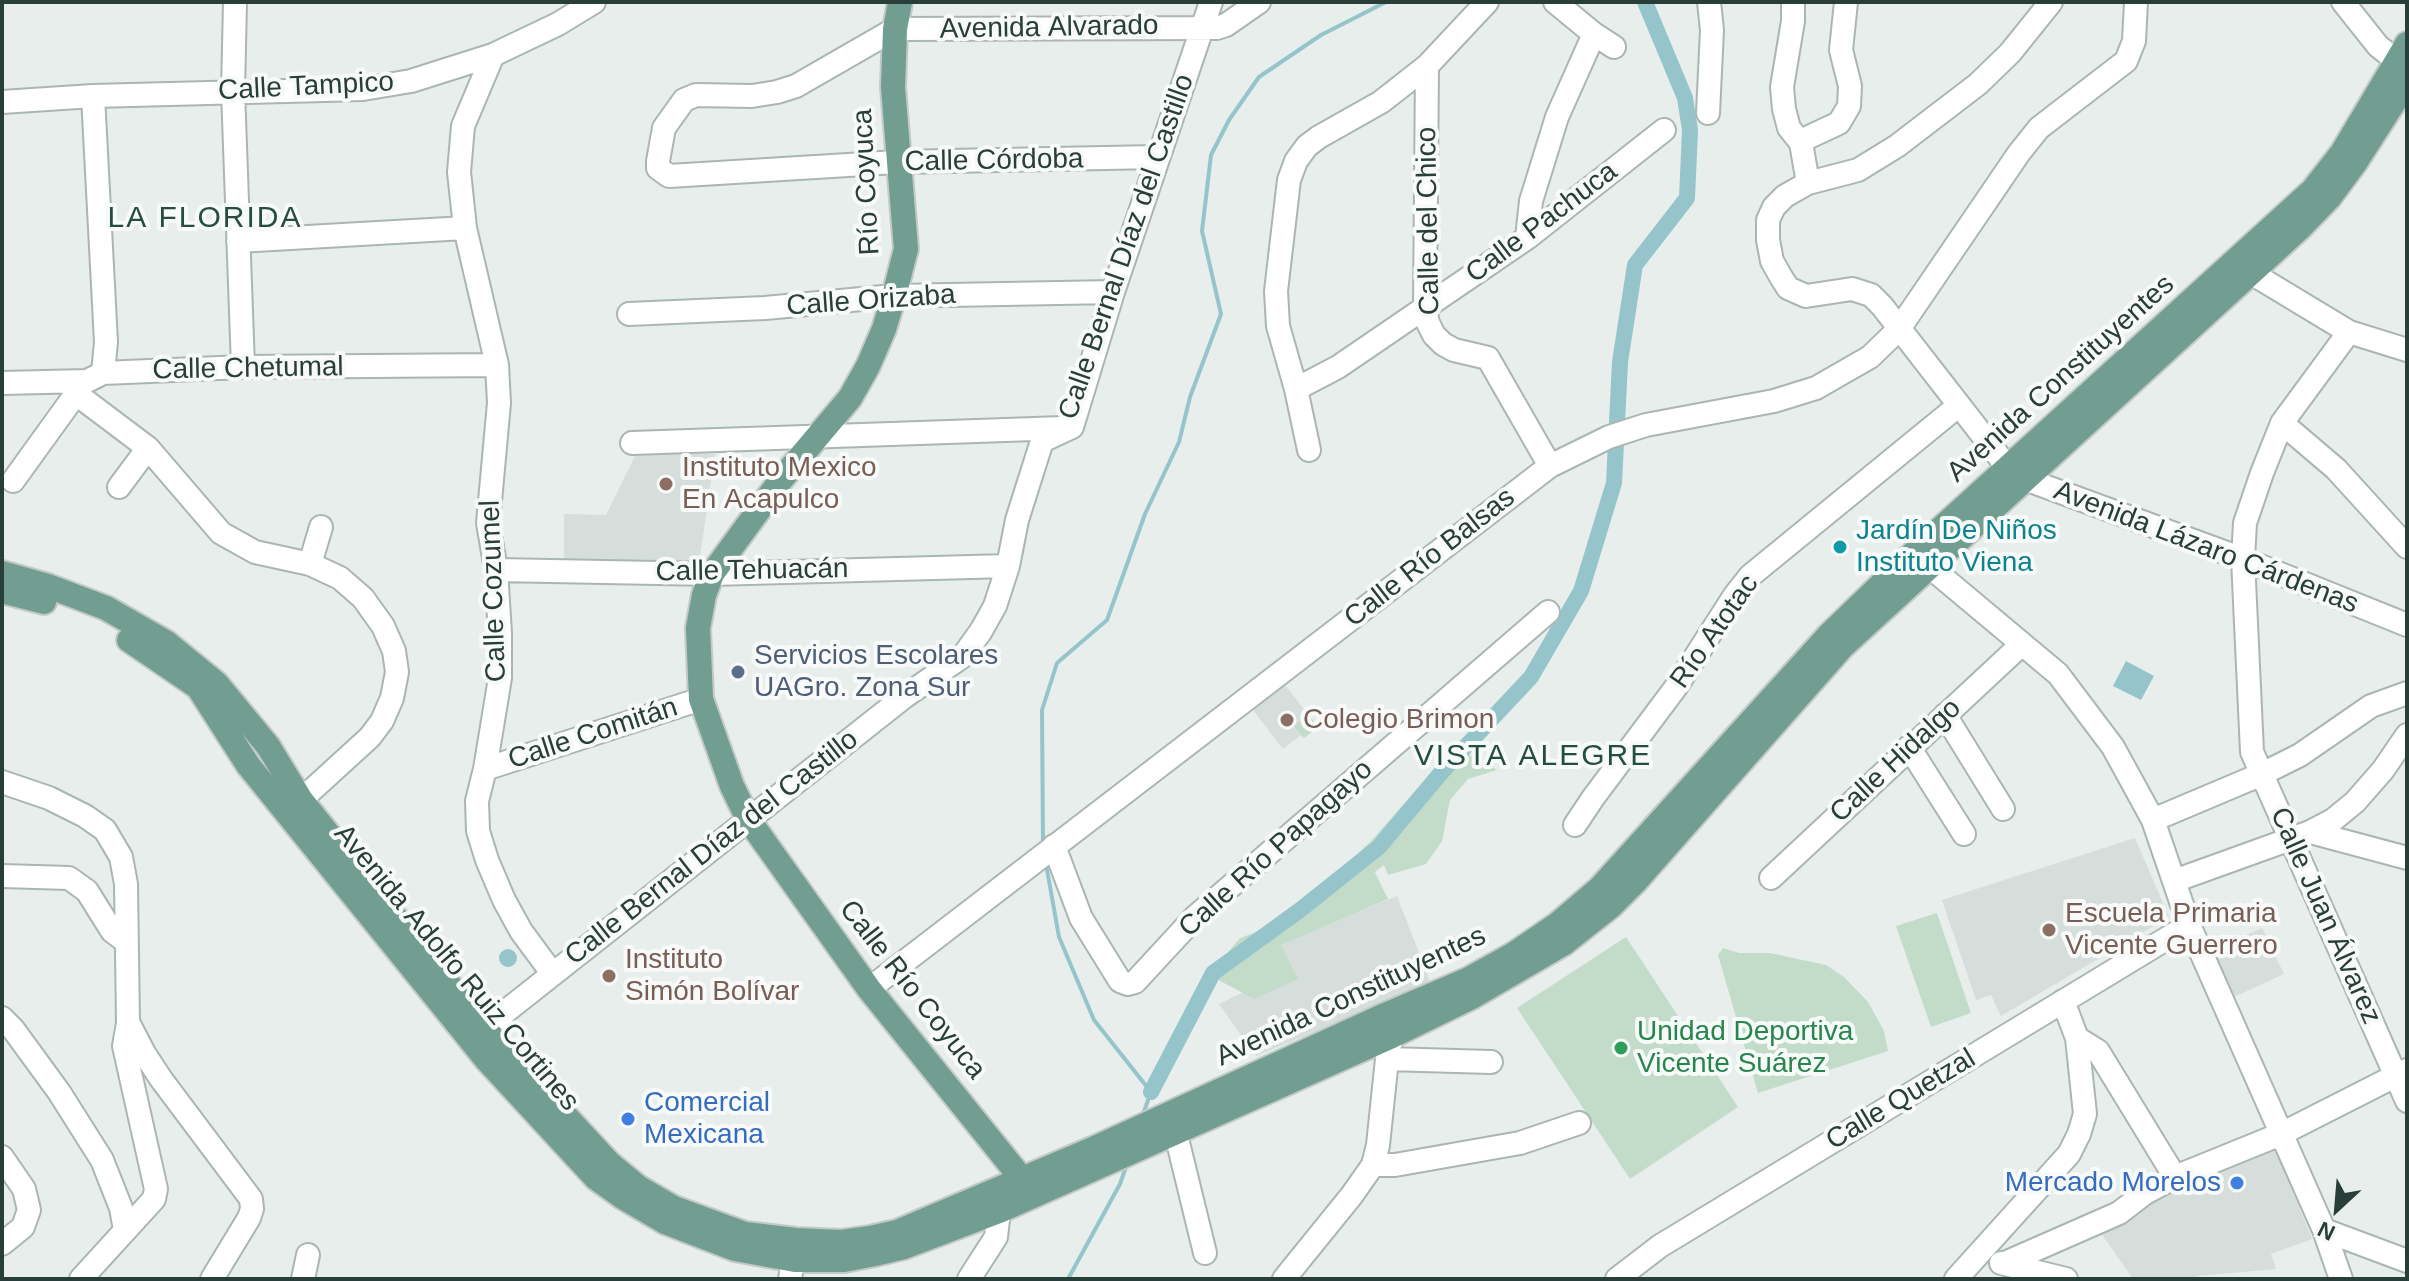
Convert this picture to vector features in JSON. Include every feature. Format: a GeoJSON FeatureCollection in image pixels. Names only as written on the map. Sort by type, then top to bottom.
{"type":"FeatureCollection","features":[{"type":"Feature","properties":{"kind":"main road","name":"Río Coyuca"},"geometry":{"type":"LineString","coordinates":[[748,819],[732,786],[701,699],[697,660],[698,628],[704,595],[712,574],[780,481],[850,398],[884,329],[906,249],[893,87],[895,29],[900,2]]}},
{"type":"Feature","properties":{"kind":"main road","name":"Avenida Constituyentes"},"geometry":{"type":"LineString","coordinates":[[1099,1156],[1166,1125],[1388,1037],[1469,979],[1514,954],[1587,900],[1829,635],[1922,560],[2243,268],[2313,190],[2404,64]]}},
{"type":"Feature","properties":{"kind":"main road","name":"Avenida Adolfo Ruiz Cortines"},"geometry":{"type":"LineString","coordinates":[[2,573],[106,608],[167,643],[216,683],[268,746],[301,800],[477,1033],[486,1059],[596,1178],[665,1222],[735,1249],[794,1260],[841,1242],[897,1232],[994,1201],[1099,1156]]}},
{"type":"Feature","properties":{"kind":"main road","name":"Avenida Adolfo Ruiz Cortines"},"geometry":{"type":"LineString","coordinates":[[2,591],[43,602],[108,626],[198,687],[248,765],[477,1033]]}},
{"type":"Feature","properties":{"kind":"main road","name":"Calle Río Coyuca"},"geometry":{"type":"LineString","coordinates":[[748,819],[869,989],[1028,1186]]}},
{"type":"Feature","properties":{"kind":"street"},"geometry":{"type":"LineString","coordinates":[[235,2],[233,91],[243,367]]}},
{"type":"Feature","properties":{"kind":"street","name":"Calle Tampico"},"geometry":{"type":"LineString","coordinates":[[2,102],[93,96],[363,89],[411,81],[493,55],[558,24],[594,2]]}},
{"type":"Feature","properties":{"kind":"street","name":"Calle Bernal Díaz del Castillo"},"geometry":{"type":"LineString","coordinates":[[477,1033],[904,697],[963,656],[995,606],[1008,566],[1017,520],[1042,441],[1072,427],[1157,157],[1211,2]]}},
{"type":"Feature","properties":{"kind":"street","name":"Avenida Alvarado"},"geometry":{"type":"LineString","coordinates":[[895,29],[1226,25],[1259,2]]}},
{"type":"Feature","properties":{"kind":"street"},"geometry":{"type":"LineString","coordinates":[[1309,450],[1278,326],[1276,291],[1289,180],[1296,161],[1307,146],[1319,137],[1381,102],[1427,66],[1487,2]]}},
{"type":"Feature","properties":{"kind":"street"},"geometry":{"type":"LineString","coordinates":[[1555,2],[1614,47]]}},
{"type":"Feature","properties":{"kind":"street"},"geometry":{"type":"LineString","coordinates":[[1708,113],[1712,30],[1709,2]]}},
{"type":"Feature","properties":{"kind":"street"},"geometry":{"type":"LineString","coordinates":[[1793,2],[1793,21],[1782,87],[1789,128],[1801,143],[1808,183]]}},
{"type":"Feature","properties":{"kind":"street"},"geometry":{"type":"LineString","coordinates":[[1801,143],[1839,123],[1849,106],[1850,86],[1841,50],[1846,2]]}},
{"type":"Feature","properties":{"kind":"street"},"geometry":{"type":"LineString","coordinates":[[2016,474],[1871,295],[1852,289],[1806,296],[1796,293],[1772,261],[1768,220],[1774,207],[1785,196],[1808,183],[1858,170],[1897,146],[1978,84],[2010,53],[2051,2]]}},
{"type":"Feature","properties":{"kind":"street","name":"Calle Río Balsas"},"geometry":{"type":"LineString","coordinates":[[869,989],[1550,466],[1609,437],[1646,425],[1774,401],[1816,388],[1870,357],[1899,329],[2039,128],[2126,61],[2134,41],[2136,2]]}},
{"type":"Feature","properties":{"kind":"street"},"geometry":{"type":"LineString","coordinates":[[2343,2],[2378,46],[2404,64]]}},
{"type":"Feature","properties":{"kind":"street","name":"Calle Córdoba"},"geometry":{"type":"LineString","coordinates":[[895,29],[796,86],[752,96],[696,95],[684,100],[664,128],[658,168],[669,176],[897,162],[1157,157]]}},
{"type":"Feature","properties":{"kind":"street"},"geometry":{"type":"LineString","coordinates":[[1527,238],[1531,201],[1557,117],[1594,34]]}},
{"type":"Feature","properties":{"kind":"street","name":"Calle Cozumel"},"geometry":{"type":"LineString","coordinates":[[493,55],[463,126],[459,172],[465,228],[497,365],[499,403],[488,523],[496,570],[500,678],[477,801],[478,831],[487,860],[515,921],[552,973]]}},
{"type":"Feature","properties":{"kind":"street","name":"Calle del Chico"},"geometry":{"type":"LineString","coordinates":[[1427,66],[1425,308],[1434,335],[1443,344],[1454,350],[1488,358],[1550,466]]}},
{"type":"Feature","properties":{"kind":"street"},"geometry":{"type":"LineString","coordinates":[[13,481],[88,382],[106,342],[93,96]]}},
{"type":"Feature","properties":{"kind":"street","name":"Calle Pachuca"},"geometry":{"type":"LineString","coordinates":[[1296,389],[1338,367],[1527,238],[1664,130]]}},
{"type":"Feature","properties":{"kind":"street"},"geometry":{"type":"LineString","coordinates":[[238,241],[465,228]]}},
{"type":"Feature","properties":{"kind":"street"},"geometry":{"type":"LineString","coordinates":[[2243,268],[2349,332],[2407,350]]}},
{"type":"Feature","properties":{"kind":"street","name":"Calle Orizaba"},"geometry":{"type":"LineString","coordinates":[[629,314],[765,308],[894,296],[1113,292]]}},
{"type":"Feature","properties":{"kind":"street","name":"Calle Juan Álvarez"},"geometry":{"type":"LineString","coordinates":[[2349,332],[2282,423],[2245,523],[2243,559],[2252,752],[2299,835],[2402,1073],[2407,1101]]}},
{"type":"Feature","properties":{"kind":"street","name":"Calle Chetumal"},"geometry":{"type":"LineString","coordinates":[[2,383],[88,382],[243,367],[497,365]]}},
{"type":"Feature","properties":{"kind":"street"},"geometry":{"type":"LineString","coordinates":[[88,382],[221,533],[255,552],[310,564],[340,578],[363,598],[383,626],[394,651],[397,672],[392,698],[382,721],[370,737],[301,800]]}},
{"type":"Feature","properties":{"kind":"street","name":"Río Atotac"},"geometry":{"type":"LineString","coordinates":[[1575,825],[1676,687],[1750,576],[1958,406]]}},
{"type":"Feature","properties":{"kind":"street"},"geometry":{"type":"LineString","coordinates":[[2282,423],[2336,469],[2407,547]]}},
{"type":"Feature","properties":{"kind":"street"},"geometry":{"type":"LineString","coordinates":[[632,443],[1072,427]]}},
{"type":"Feature","properties":{"kind":"street"},"geometry":{"type":"LineString","coordinates":[[119,487],[148,448]]}},
{"type":"Feature","properties":{"kind":"street","name":"Avenida Lázaro Cárdenas"},"geometry":{"type":"LineString","coordinates":[[2016,474],[2243,559],[2407,625]]}},
{"type":"Feature","properties":{"kind":"street"},"geometry":{"type":"LineString","coordinates":[[310,564],[321,527]]}},
{"type":"Feature","properties":{"kind":"street"},"geometry":{"type":"LineString","coordinates":[[1922,560],[2058,674],[2113,747],[2153,820],[2189,925],[2324,1230],[2341,1279]]}},
{"type":"Feature","properties":{"kind":"street","name":"Calle Tehuacán"},"geometry":{"type":"LineString","coordinates":[[496,570],[712,574],[1008,566]]}},
{"type":"Feature","properties":{"kind":"street","name":"Calle Río Papagayo"},"geometry":{"type":"LineString","coordinates":[[1044,854],[1120,981],[1128,984],[1135,982],[1195,917],[1548,612]]}},
{"type":"Feature","properties":{"kind":"street","name":"Calle Hidalgo"},"geometry":{"type":"LineString","coordinates":[[1771,878],[2022,644]]}},
{"type":"Feature","properties":{"kind":"street"},"geometry":{"type":"LineString","coordinates":[[2153,820],[2300,755],[2371,706],[2407,693]]}},
{"type":"Feature","properties":{"kind":"street","name":"Calle Comitán"},"geometry":{"type":"LineString","coordinates":[[485,769],[701,699]]}},
{"type":"Feature","properties":{"kind":"street"},"geometry":{"type":"LineString","coordinates":[[1945,715],[2003,809]]}},
{"type":"Feature","properties":{"kind":"street"},"geometry":{"type":"LineString","coordinates":[[2174,881],[2333,820],[2355,802],[2383,770],[2407,735]]}},
{"type":"Feature","properties":{"kind":"street"},"geometry":{"type":"LineString","coordinates":[[1909,747],[1964,834]]}},
{"type":"Feature","properties":{"kind":"street"},"geometry":{"type":"LineString","coordinates":[[2,782],[49,798],[105,830],[121,857],[126,884],[128,1022],[124,1046],[156,1189],[154,1199],[81,1279]]}},
{"type":"Feature","properties":{"kind":"street"},"geometry":{"type":"LineString","coordinates":[[2299,835],[2407,858]]}},
{"type":"Feature","properties":{"kind":"street"},"geometry":{"type":"LineString","coordinates":[[2,876],[69,878],[87,891],[112,931],[125,941]]}},
{"type":"Feature","properties":{"kind":"street","name":"Calle Quetzal"},"geometry":{"type":"LineString","coordinates":[[1617,1279],[1660,1246],[2189,925]]}},
{"type":"Feature","properties":{"kind":"street"},"geometry":{"type":"LineString","coordinates":[[1956,1279],[2069,1154],[2079,1134],[2085,1114],[2077,1038],[2063,1001]]}},
{"type":"Feature","properties":{"kind":"street"},"geometry":{"type":"LineString","coordinates":[[2,1018],[59,1092],[102,1160],[121,1208],[125,1230]]}},
{"type":"Feature","properties":{"kind":"street"},"geometry":{"type":"LineString","coordinates":[[128,1022],[161,1079],[251,1199],[249,1218],[212,1279]]}},
{"type":"Feature","properties":{"kind":"street"},"geometry":{"type":"LineString","coordinates":[[1284,1279],[1373,1165],[1378,1145],[1388,1037],[1491,1062]]}},
{"type":"Feature","properties":{"kind":"street"},"geometry":{"type":"LineString","coordinates":[[2077,1038],[2098,1051],[2175,1177]]}},
{"type":"Feature","properties":{"kind":"street"},"geometry":{"type":"LineString","coordinates":[[2005,1263],[2119,1213],[2145,1193],[2175,1177],[2281,1134],[2402,1073]]}},
{"type":"Feature","properties":{"kind":"street"},"geometry":{"type":"LineString","coordinates":[[1373,1165],[1395,1165],[1520,1143],[1579,1123]]}},
{"type":"Feature","properties":{"kind":"street"},"geometry":{"type":"LineString","coordinates":[[1166,1125],[1205,1253]]}},
{"type":"Feature","properties":{"kind":"street"},"geometry":{"type":"LineString","coordinates":[[2,1157],[24,1189],[29,1210],[23,1227],[2,1244]]}},
{"type":"Feature","properties":{"kind":"street"},"geometry":{"type":"LineString","coordinates":[[969,1279],[996,1237],[994,1201]]}},
{"type":"Feature","properties":{"kind":"street"},"geometry":{"type":"LineString","coordinates":[[2324,1230],[2407,1261]]}},
{"type":"Feature","properties":{"kind":"street"},"geometry":{"type":"LineString","coordinates":[[303,1279],[308,1255]]}},
{"type":"Feature","properties":{"kind":"street"},"geometry":{"type":"LineString","coordinates":[[1972,1260],[2005,1263],[2066,1279]]}},
{"type":"Feature","properties":{"kind":"shaded area","name":"Instituto Mexico En Acapulco"},"geometry":{"type":"Polygon","coordinates":[[[637,452],[715,454],[699,563],[564,560],[564,514],[606,515],[637,452]]]}},
{"type":"Feature","properties":{"kind":"shaded area","name":"Colegio Brimon"},"geometry":{"type":"Polygon","coordinates":[[[1285,685],[1318,727],[1283,749],[1253,710],[1285,685]]]}},
{"type":"Feature","properties":{"kind":"shaded area","name":"Escuela Primaria Vicente Guerrero"},"geometry":{"type":"Polygon","coordinates":[[[2135,838],[2169,917],[2001,1016],[1991,995],[1976,1000],[1942,900],[2135,838]]]}},
{"type":"Feature","properties":{"kind":"shaded area"},"geometry":{"type":"Polygon","coordinates":[[[1397,896],[1431,984],[1256,1056],[1219,1004],[1280,974],[1270,948],[1397,896]]]}},
{"type":"Feature","properties":{"kind":"shaded area"},"geometry":{"type":"Polygon","coordinates":[[[2262,928],[2284,974],[2234,997],[2213,950],[2262,928]]]}},
{"type":"Feature","properties":{"kind":"shaded area","name":"Mercado Morelos"},"geometry":{"type":"Polygon","coordinates":[[[2272,1140],[2312,1239],[2271,1254],[2276,1269],[2197,1276],[2195,1279],[2133,1279],[2096,1226],[2272,1140]]]}},
{"type":"Feature","properties":{"kind":"green space"},"geometry":{"type":"Polygon","coordinates":[[[1309,715],[1318,727],[1304,738],[1294,726],[1309,715]]]}},
{"type":"Feature","properties":{"kind":"green space"},"geometry":{"type":"Polygon","coordinates":[[[1465,752],[1497,770],[1468,779],[1450,800],[1442,841],[1426,864],[1388,875],[1384,865],[1375,872],[1388,899],[1281,945],[1298,979],[1254,999],[1209,975],[1240,938],[1265,929],[1314,895],[1371,841],[1430,774],[1465,752]]]}},
{"type":"Feature","properties":{"kind":"green space"},"geometry":{"type":"Polygon","coordinates":[[[1937,913],[1971,1013],[1931,1027],[1896,926],[1937,913]]]}},
{"type":"Feature","properties":{"kind":"green space","name":"Unidad Deportiva Vicente Suárez"},"geometry":{"type":"Polygon","coordinates":[[[1626,937],[1738,1107],[1630,1179],[1517,1008],[1626,937]]]}},
{"type":"Feature","properties":{"kind":"green space"},"geometry":{"type":"Polygon","coordinates":[[[1723,948],[1739,953],[1770,953],[1826,965],[1844,977],[1868,1002],[1884,1031],[1888,1051],[1758,1093],[1718,955],[1723,948]]]}},
{"type":"Feature","properties":{"kind":"water"},"geometry":{"type":"Polygon","coordinates":[[[2126,661],[2154,676],[2141,700],[2113,686],[2126,661]]]}},
{"type":"Feature","properties":{"kind":"water"},"geometry":{"type":"Polygon","coordinates":[[[508,949],[517,958],[508,967],[499,958],[508,949]]]}},
{"type":"Feature","properties":{"kind":"waterway"},"geometry":{"type":"LineString","coordinates":[[1043,843],[1042,710],[1057,663],[1107,620],[1145,514],[1179,442],[1190,397],[1221,314],[1202,231],[1211,155],[1229,120],[1259,77],[1321,35],[1386,2]]}},
{"type":"Feature","properties":{"kind":"waterway"},"geometry":{"type":"LineString","coordinates":[[1151,1092],[1213,973],[1300,910],[1379,847],[1440,774],[1531,677],[1581,591],[1614,483],[1620,362],[1635,265],[1687,198],[1690,130],[1685,98],[1645,2]]}},
{"type":"Feature","properties":{"kind":"waterway"},"geometry":{"type":"LineString","coordinates":[[1046,864],[1059,937],[1094,1020],[1151,1092],[1142,1117]]}},
{"type":"Feature","properties":{"kind":"waterway"},"geometry":{"type":"LineString","coordinates":[[1068,1279],[1120,1184],[1127,1164]]}},
{"type":"Feature","properties":{"kind":"place","name":"Instituto Mexico En Acapulco"},"geometry":{"type":"Point","coordinates":[666,484]}},
{"type":"Feature","properties":{"kind":"place","name":"Jardín De Niños Instituto Viena"},"geometry":{"type":"Point","coordinates":[1840,547]}},
{"type":"Feature","properties":{"kind":"place","name":"Servicios Escolares UAGro. Zona Sur"},"geometry":{"type":"Point","coordinates":[738,672]}},
{"type":"Feature","properties":{"kind":"place","name":"Colegio Brimon"},"geometry":{"type":"Point","coordinates":[1287,720]}},
{"type":"Feature","properties":{"kind":"place","name":"Escuela Primaria Vicente Guerrero"},"geometry":{"type":"Point","coordinates":[2049,930]}},
{"type":"Feature","properties":{"kind":"place","name":"Instituto Simón Bolívar"},"geometry":{"type":"Point","coordinates":[609,976]}},
{"type":"Feature","properties":{"kind":"place","name":"Unidad Deportiva Vicente Suárez"},"geometry":{"type":"Point","coordinates":[1621,1048]}},
{"type":"Feature","properties":{"kind":"place","name":"Comercial Mexicana"},"geometry":{"type":"Point","coordinates":[628,1119]}},
{"type":"Feature","properties":{"kind":"place","name":"Mercado Morelos"},"geometry":{"type":"Point","coordinates":[2237,1183]}},
{"type":"Feature","properties":{"kind":"district","name":"LA FLORIDA"},"geometry":{"type":"Point","coordinates":[205,219]}},
{"type":"Feature","properties":{"kind":"district","name":"VISTA ALEGRE"},"geometry":{"type":"Point","coordinates":[1533,757]}}]}
